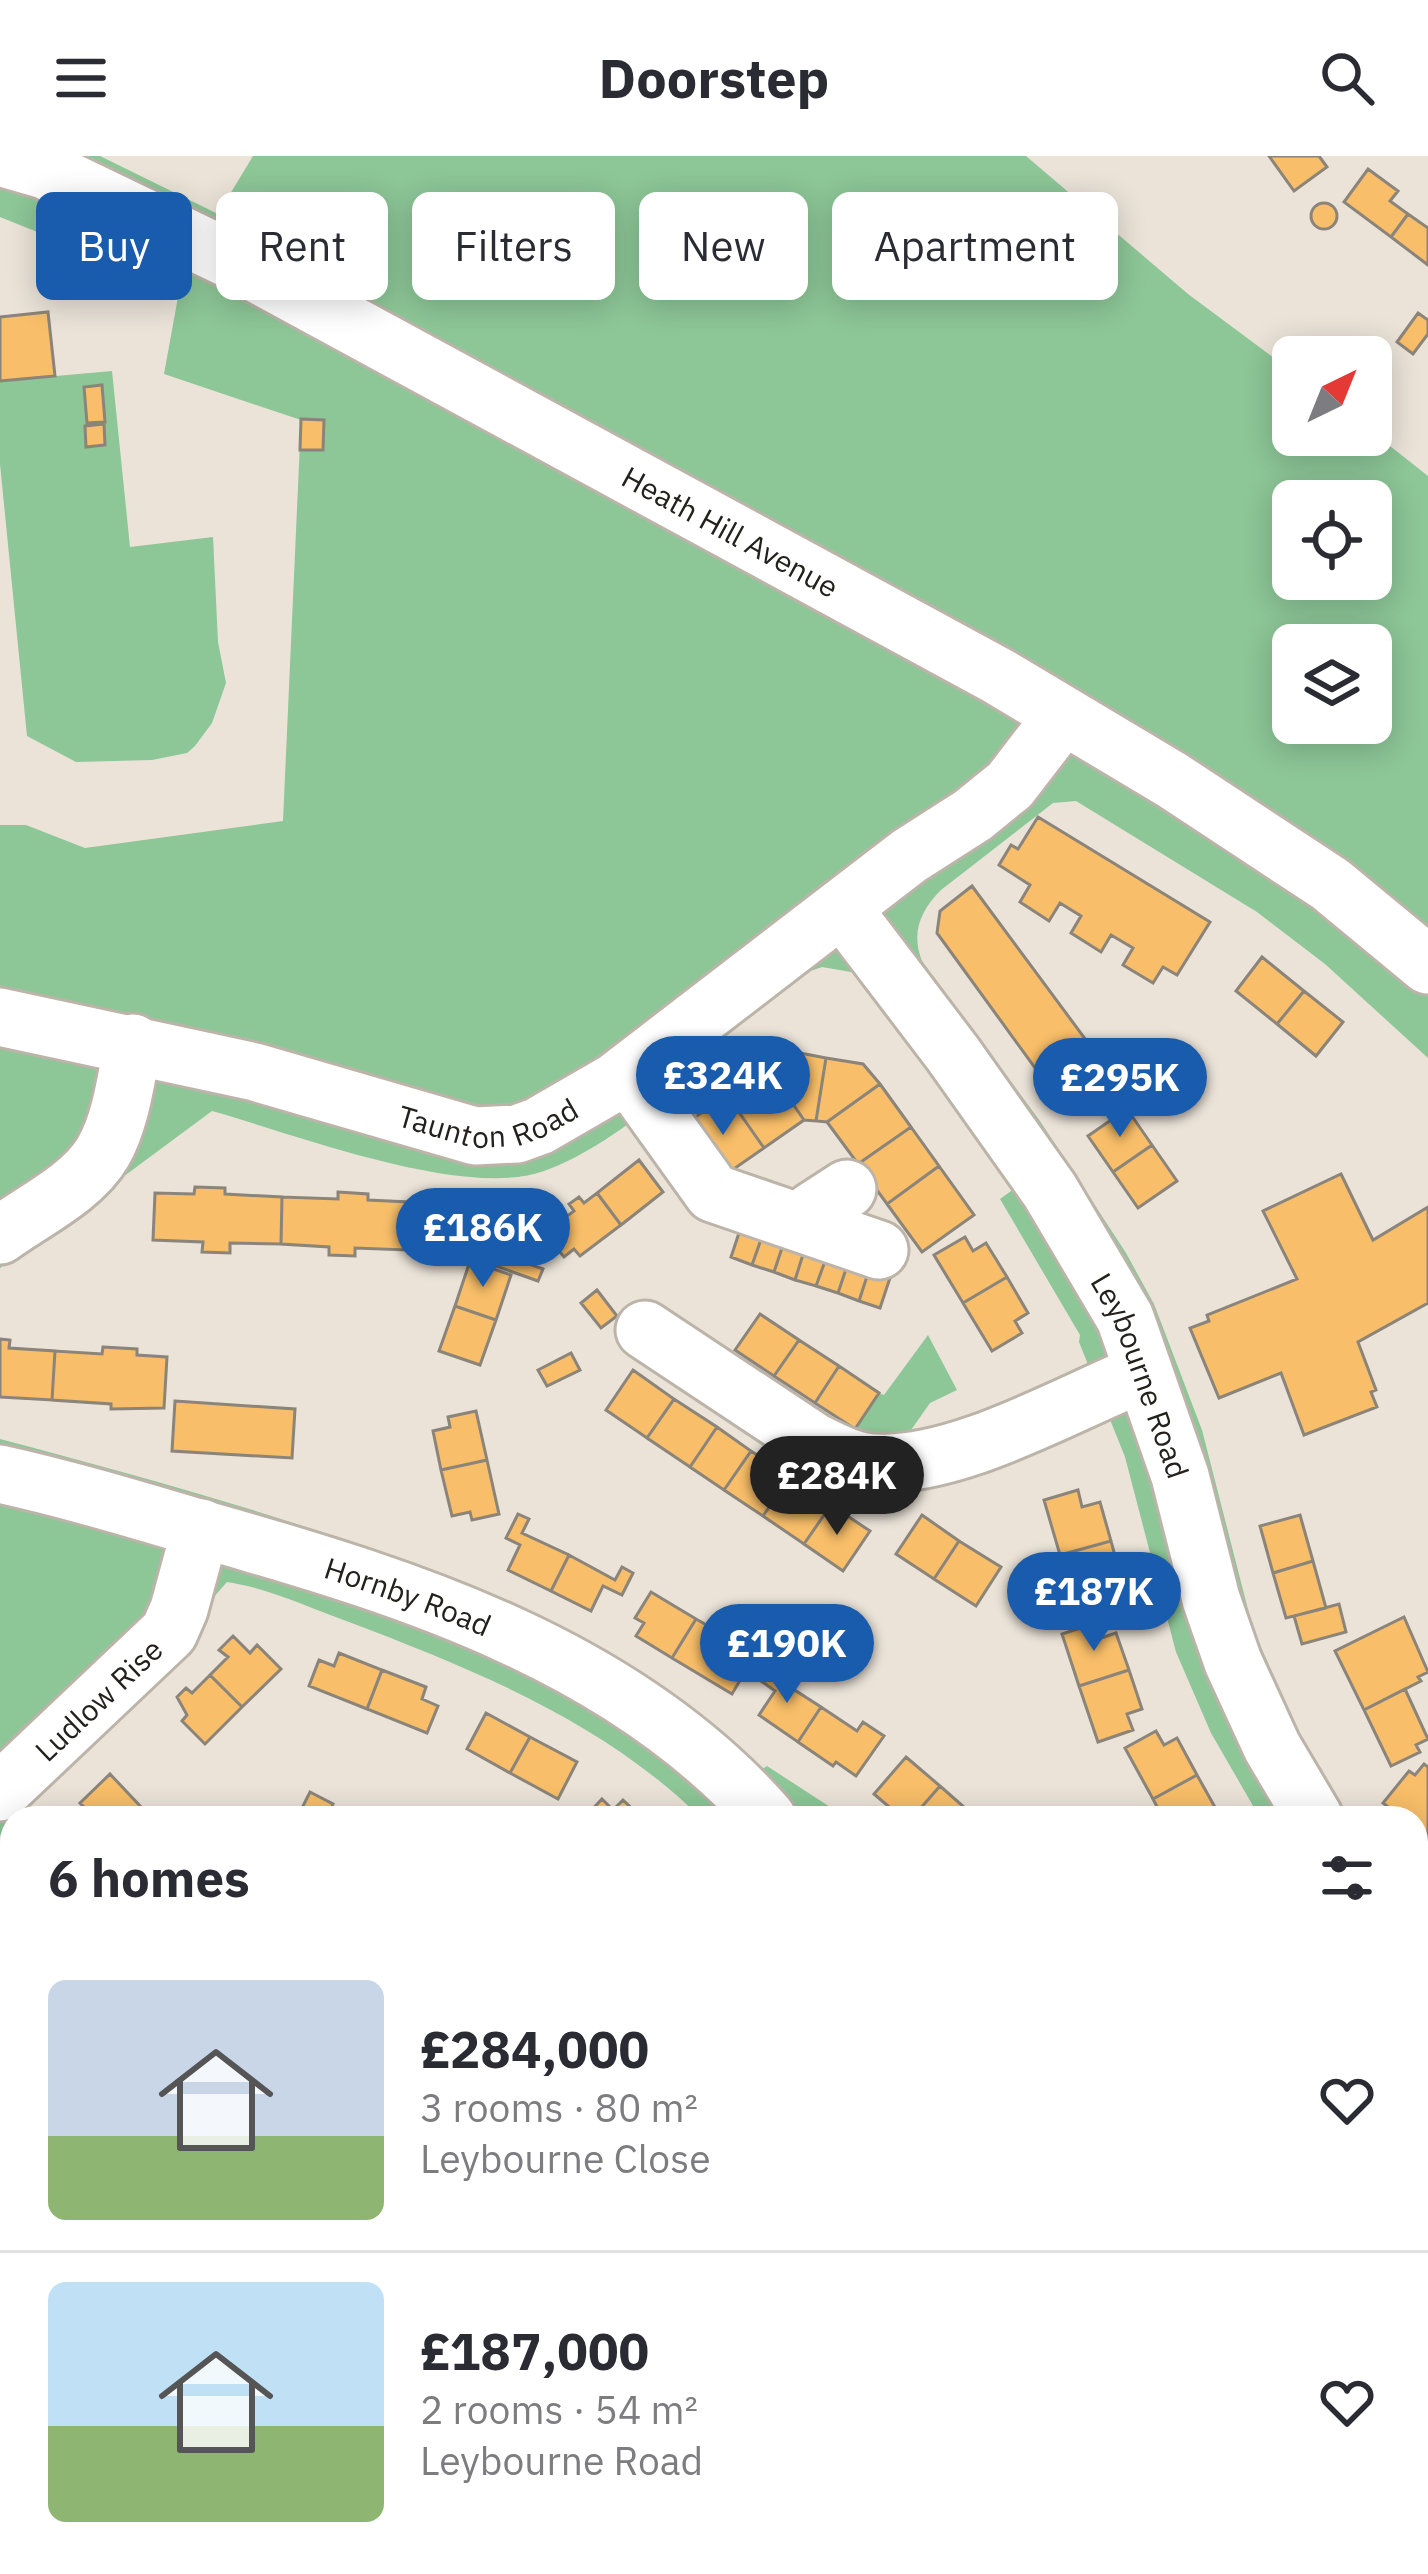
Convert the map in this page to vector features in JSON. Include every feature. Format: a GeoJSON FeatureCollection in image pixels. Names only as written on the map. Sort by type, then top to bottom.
{"type":"FeatureCollection","features":[{"type":"Feature","properties":{"kind":"street","name":"Heath Hill Avenue"},"geometry":{"type":"LineString","coordinates":[[0,157],[63,178],[232,260],[907,625],[1172,780],[1330,884],[1428,965]]}},
{"type":"Feature","properties":{"kind":"street","name":"Taunton Road"},"geometry":{"type":"LineString","coordinates":[[0,1017],[255,1072],[475,1136],[517,1134],[539,1126],[627,1073],[1010,784],[1063,716]]}},
{"type":"Feature","properties":{"kind":"street","name":"Leybourne Road"},"geometry":{"type":"LineString","coordinates":[[842,908],[1075,1227],[1125,1318],[1180,1476],[1211,1599],[1233,1662],[1272,1748],[1308,1806]]}},
{"type":"Feature","properties":{"kind":"street"},"geometry":{"type":"LineString","coordinates":[[0,1235],[88,1172],[102,1153],[118,1113],[134,1043]]}},
{"type":"Feature","properties":{"kind":"street"},"geometry":{"type":"LineString","coordinates":[[627,1073],[713,1193],[827,1208],[879,1250]]}},
{"type":"Feature","properties":{"kind":"street"},"geometry":{"type":"LineString","coordinates":[[678,1336],[814,1442],[838,1455],[879,1463],[921,1460],[960,1450],[1143,1373]]}},
{"type":"Feature","properties":{"kind":"street","name":"Hornby Road"},"geometry":{"type":"LineString","coordinates":[[0,1474],[98,1496],[362,1578],[488,1626],[572,1665],[670,1726],[756,1806]]}},
{"type":"Feature","properties":{"kind":"street","name":"Ludlow Rise"},"geometry":{"type":"LineString","coordinates":[[0,1792],[169,1632],[201,1528]]}},
{"type":"Feature","properties":{"kind":"green space"},"geometry":{"type":"Polygon","coordinates":[[[0,156],[100,156],[173,192],[36,192],[36,231],[0,217],[0,156]]]}},
{"type":"Feature","properties":{"kind":"green space"},"geometry":{"type":"Polygon","coordinates":[[[253,156],[1026,156],[1068,192],[832,192],[832,300],[1118,300],[1118,234],[1272,356],[1272,456],[1392,456],[1392,448],[1428,476],[1428,1058],[1325,964],[1257,912],[1076,801],[1053,803],[941,890],[923,914],[918,932],[922,961],[1040,1121],[1154,1304],[1202,1430],[1253,1629],[1302,1741],[1343,1806],[1253,1806],[1211,1733],[1176,1652],[1125,1457],[1080,1335],[1000,1199],[1025,1181],[857,973],[822,967],[790,978],[650,1082],[662,1100],[590,1149],[544,1171],[511,1178],[426,1171],[212,1111],[0,1268],[0,825],[26,825],[85,848],[283,821],[301,420],[164,374],[177,300],[192,300],[192,201],[216,213],[216,300],[388,300],[388,192],[231,192],[253,156]]]}},
{"type":"Feature","properties":{"kind":"green space"},"geometry":{"type":"Polygon","coordinates":[[[112,371],[130,547],[213,537],[218,642],[226,683],[212,723],[187,753],[152,760],[76,762],[27,736],[0,464],[0,381],[112,371]]]}},
{"type":"Feature","properties":{"kind":"green space"},"geometry":{"type":"Polygon","coordinates":[[[928,1335],[957,1390],[930,1403],[904,1440],[857,1433],[855,1429],[879,1393],[884,1395],[928,1335]]]}},
{"type":"Feature","properties":{"kind":"green space"},"geometry":{"type":"Polygon","coordinates":[[[0,1439],[307,1527],[530,1614],[637,1669],[684,1702],[761,1770],[767,1766],[829,1806],[688,1806],[623,1754],[536,1702],[396,1640],[227,1582],[54,1777],[24,1806],[0,1806],[0,1439]]]}},
{"type":"Feature","properties":{"kind":"building"},"geometry":{"type":"Polygon","coordinates":[[[1269,156],[1319,156],[1327,167],[1294,191],[1269,156]]]}},
{"type":"Feature","properties":{"kind":"building"},"geometry":{"type":"Polygon","coordinates":[[[1368,169],[1398,191],[1390,201],[1408,214],[1391,237],[1344,202],[1368,169]]]}},
{"type":"Feature","properties":{"kind":"building"},"geometry":{"type":"Polygon","coordinates":[[[1324,203],[1337,216],[1324,229],[1311,216],[1324,203]]]}},
{"type":"Feature","properties":{"kind":"building"},"geometry":{"type":"Polygon","coordinates":[[[1408,214],[1428,228],[1428,265],[1391,237],[1408,214]]]}},
{"type":"Feature","properties":{"kind":"building"},"geometry":{"type":"Polygon","coordinates":[[[48,312],[55,376],[0,381],[0,317],[48,312]]]}},
{"type":"Feature","properties":{"kind":"building"},"geometry":{"type":"Polygon","coordinates":[[[1418,313],[1428,320],[1428,334],[1413,354],[1397,342],[1418,313]]]}},
{"type":"Feature","properties":{"kind":"building"},"geometry":{"type":"Polygon","coordinates":[[[102,385],[105,422],[87,423],[84,387],[102,385]]]}},
{"type":"Feature","properties":{"kind":"building"},"geometry":{"type":"Polygon","coordinates":[[[301,419],[324,420],[323,450],[300,450],[301,419]]]}},
{"type":"Feature","properties":{"kind":"building"},"geometry":{"type":"Polygon","coordinates":[[[104,424],[105,445],[86,447],[85,426],[104,424]]]}},
{"type":"Feature","properties":{"kind":"building"},"geometry":{"type":"Polygon","coordinates":[[[1038,817],[1210,922],[1177,975],[1163,967],[1153,983],[1123,965],[1133,948],[1111,935],[1101,952],[1071,933],[1081,916],[1060,903],[1049,921],[1020,902],[1030,885],[999,865],[1011,845],[1018,849],[1038,817]]]}},
{"type":"Feature","properties":{"kind":"building"},"geometry":{"type":"Polygon","coordinates":[[[972,886],[1100,1059],[1054,1094],[937,933],[940,911],[972,886]]]}},
{"type":"Feature","properties":{"kind":"building"},"geometry":{"type":"Polygon","coordinates":[[[1262,957],[1304,991],[1277,1024],[1236,991],[1262,957]]]}},
{"type":"Feature","properties":{"kind":"building"},"geometry":{"type":"Polygon","coordinates":[[[1304,991],[1343,1022],[1316,1056],[1277,1024],[1304,991]]]}},
{"type":"Feature","properties":{"kind":"building"},"geometry":{"type":"Polygon","coordinates":[[[795,1052],[826,1058],[816,1121],[804,1120],[767,1066],[795,1052]]]}},
{"type":"Feature","properties":{"kind":"building"},"geometry":{"type":"Polygon","coordinates":[[[826,1058],[863,1064],[880,1084],[827,1122],[816,1121],[826,1058]]]}},
{"type":"Feature","properties":{"kind":"building"},"geometry":{"type":"Polygon","coordinates":[[[767,1066],[804,1120],[764,1148],[727,1095],[767,1066]]]}},
{"type":"Feature","properties":{"kind":"building"},"geometry":{"type":"Polygon","coordinates":[[[880,1084],[911,1127],[858,1164],[827,1122],[880,1084]]]}},
{"type":"Feature","properties":{"kind":"building"},"geometry":{"type":"Polygon","coordinates":[[[727,1095],[764,1148],[718,1180],[681,1127],[727,1095]]]}},
{"type":"Feature","properties":{"kind":"building"},"geometry":{"type":"Polygon","coordinates":[[[1127,1109],[1152,1145],[1113,1172],[1088,1136],[1127,1109]]]}},
{"type":"Feature","properties":{"kind":"building"},"geometry":{"type":"Polygon","coordinates":[[[911,1127],[939,1166],[887,1204],[858,1164],[911,1127]]]}},
{"type":"Feature","properties":{"kind":"building"},"geometry":{"type":"Polygon","coordinates":[[[1152,1145],[1177,1181],[1138,1208],[1113,1172],[1152,1145]]]}},
{"type":"Feature","properties":{"kind":"building"},"geometry":{"type":"Polygon","coordinates":[[[639,1160],[663,1192],[621,1225],[597,1193],[639,1160]]]}},
{"type":"Feature","properties":{"kind":"building"},"geometry":{"type":"Polygon","coordinates":[[[939,1166],[974,1215],[922,1252],[887,1204],[939,1166]]]}},
{"type":"Feature","properties":{"kind":"building"},"geometry":{"type":"Polygon","coordinates":[[[1341,1174],[1373,1240],[1428,1207],[1428,1303],[1358,1342],[1376,1390],[1371,1392],[1377,1407],[1304,1435],[1281,1373],[1219,1398],[1190,1328],[1209,1321],[1207,1315],[1297,1279],[1263,1211],[1341,1174]]]}},
{"type":"Feature","properties":{"kind":"building"},"geometry":{"type":"Polygon","coordinates":[[[195,1187],[282,1197],[281,1244],[230,1243],[230,1253],[202,1252],[203,1242],[153,1240],[155,1193],[194,1194],[195,1187]]]}},
{"type":"Feature","properties":{"kind":"building"},"geometry":{"type":"Polygon","coordinates":[[[338,1192],[368,1194],[368,1200],[409,1202],[407,1250],[355,1248],[355,1256],[329,1255],[329,1247],[281,1244],[282,1197],[338,1199],[338,1192]]]}},
{"type":"Feature","properties":{"kind":"building"},"geometry":{"type":"Polygon","coordinates":[[[597,1193],[621,1225],[580,1256],[574,1249],[564,1257],[550,1240],[560,1232],[555,1225],[574,1211],[569,1204],[579,1197],[584,1203],[597,1193]]]}},
{"type":"Feature","properties":{"kind":"building"},"geometry":{"type":"Polygon","coordinates":[[[742,1224],[764,1231],[752,1265],[731,1257],[742,1224]]]}},
{"type":"Feature","properties":{"kind":"building"},"geometry":{"type":"Polygon","coordinates":[[[519,1227],[539,1253],[526,1263],[543,1269],[538,1281],[496,1266],[502,1242],[519,1227]]]}},
{"type":"Feature","properties":{"kind":"building"},"geometry":{"type":"Polygon","coordinates":[[[764,1231],[785,1239],[774,1272],[752,1265],[764,1231]]]}},
{"type":"Feature","properties":{"kind":"building"},"geometry":{"type":"Polygon","coordinates":[[[965,1237],[973,1251],[986,1243],[1007,1277],[963,1303],[934,1255],[965,1237]]]}},
{"type":"Feature","properties":{"kind":"building"},"geometry":{"type":"Polygon","coordinates":[[[785,1239],[806,1245],[795,1280],[774,1272],[785,1239]]]}},
{"type":"Feature","properties":{"kind":"building"},"geometry":{"type":"Polygon","coordinates":[[[806,1245],[828,1253],[816,1286],[795,1280],[806,1245]]]}},
{"type":"Feature","properties":{"kind":"building"},"geometry":{"type":"Polygon","coordinates":[[[828,1253],[849,1260],[838,1293],[816,1286],[828,1253]]]}},
{"type":"Feature","properties":{"kind":"building"},"geometry":{"type":"Polygon","coordinates":[[[849,1260],[870,1267],[859,1301],[838,1293],[849,1260]]]}},
{"type":"Feature","properties":{"kind":"building"},"geometry":{"type":"Polygon","coordinates":[[[470,1261],[511,1275],[496,1320],[455,1306],[470,1261]]]}},
{"type":"Feature","properties":{"kind":"building"},"geometry":{"type":"Polygon","coordinates":[[[870,1267],[891,1275],[880,1308],[859,1301],[870,1267]]]}},
{"type":"Feature","properties":{"kind":"building"},"geometry":{"type":"Polygon","coordinates":[[[1007,1277],[1028,1313],[1015,1321],[1022,1333],[992,1351],[963,1303],[1007,1277]]]}},
{"type":"Feature","properties":{"kind":"building"},"geometry":{"type":"Polygon","coordinates":[[[597,1290],[617,1316],[601,1328],[581,1303],[597,1290]]]}},
{"type":"Feature","properties":{"kind":"building"},"geometry":{"type":"Polygon","coordinates":[[[455,1306],[496,1320],[480,1365],[439,1351],[455,1306]]]}},
{"type":"Feature","properties":{"kind":"building"},"geometry":{"type":"Polygon","coordinates":[[[760,1314],[799,1340],[774,1376],[735,1350],[760,1314]]]}},
{"type":"Feature","properties":{"kind":"building"},"geometry":{"type":"Polygon","coordinates":[[[0,1339],[10,1340],[9,1348],[55,1351],[52,1400],[0,1397],[0,1339]]]}},
{"type":"Feature","properties":{"kind":"building"},"geometry":{"type":"Polygon","coordinates":[[[799,1340],[839,1366],[815,1403],[774,1376],[799,1340]]]}},
{"type":"Feature","properties":{"kind":"building"},"geometry":{"type":"Polygon","coordinates":[[[103,1347],[167,1357],[164,1408],[111,1409],[111,1404],[52,1400],[55,1351],[102,1354],[103,1347]]]}},
{"type":"Feature","properties":{"kind":"building"},"geometry":{"type":"Polygon","coordinates":[[[571,1353],[580,1370],[547,1386],[538,1370],[571,1353]]]}},
{"type":"Feature","properties":{"kind":"building"},"geometry":{"type":"Polygon","coordinates":[[[839,1366],[879,1393],[855,1429],[815,1403],[839,1366]]]}},
{"type":"Feature","properties":{"kind":"building"},"geometry":{"type":"Polygon","coordinates":[[[633,1370],[674,1399],[647,1438],[606,1410],[633,1370]]]}},
{"type":"Feature","properties":{"kind":"building"},"geometry":{"type":"Polygon","coordinates":[[[674,1399],[717,1427],[690,1467],[647,1438],[674,1399]]]}},
{"type":"Feature","properties":{"kind":"building"},"geometry":{"type":"Polygon","coordinates":[[[175,1401],[295,1409],[292,1458],[172,1451],[175,1401]]]}},
{"type":"Feature","properties":{"kind":"building"},"geometry":{"type":"Polygon","coordinates":[[[476,1411],[487,1460],[441,1470],[433,1431],[450,1427],[448,1417],[476,1411]]]}},
{"type":"Feature","properties":{"kind":"building"},"geometry":{"type":"Polygon","coordinates":[[[717,1427],[751,1451],[724,1490],[690,1467],[717,1427]]]}},
{"type":"Feature","properties":{"kind":"building"},"geometry":{"type":"Polygon","coordinates":[[[751,1451],[790,1477],[763,1516],[724,1490],[751,1451]]]}},
{"type":"Feature","properties":{"kind":"building"},"geometry":{"type":"Polygon","coordinates":[[[487,1460],[499,1514],[472,1520],[470,1512],[452,1516],[441,1470],[487,1460]]]}},
{"type":"Feature","properties":{"kind":"building"},"geometry":{"type":"Polygon","coordinates":[[[790,1477],[831,1505],[804,1544],[763,1516],[790,1477]]]}},
{"type":"Feature","properties":{"kind":"building"},"geometry":{"type":"Polygon","coordinates":[[[1078,1490],[1082,1507],[1100,1502],[1111,1541],[1060,1555],[1044,1500],[1078,1490]]]}},
{"type":"Feature","properties":{"kind":"building"},"geometry":{"type":"Polygon","coordinates":[[[831,1505],[870,1531],[843,1571],[804,1544],[831,1505]]]}},
{"type":"Feature","properties":{"kind":"building"},"geometry":{"type":"Polygon","coordinates":[[[518,1514],[529,1519],[522,1533],[569,1555],[551,1591],[508,1570],[520,1545],[506,1538],[518,1514]]]}},
{"type":"Feature","properties":{"kind":"building"},"geometry":{"type":"Polygon","coordinates":[[[922,1515],[959,1541],[934,1579],[896,1554],[922,1515]]]}},
{"type":"Feature","properties":{"kind":"building"},"geometry":{"type":"Polygon","coordinates":[[[1300,1515],[1313,1561],[1273,1573],[1260,1526],[1300,1515]]]}},
{"type":"Feature","properties":{"kind":"building"},"geometry":{"type":"Polygon","coordinates":[[[959,1541],[1001,1567],[976,1606],[934,1579],[959,1541]]]}},
{"type":"Feature","properties":{"kind":"building"},"geometry":{"type":"Polygon","coordinates":[[[1111,1541],[1121,1578],[1104,1583],[1109,1600],[1075,1609],[1060,1555],[1111,1541]]]}},
{"type":"Feature","properties":{"kind":"building"},"geometry":{"type":"Polygon","coordinates":[[[569,1555],[615,1580],[622,1567],[633,1573],[622,1595],[603,1586],[591,1611],[551,1591],[569,1555]]]}},
{"type":"Feature","properties":{"kind":"building"},"geometry":{"type":"Polygon","coordinates":[[[1313,1561],[1326,1608],[1286,1618],[1273,1573],[1313,1561]]]}},
{"type":"Feature","properties":{"kind":"building"},"geometry":{"type":"Polygon","coordinates":[[[651,1592],[696,1619],[672,1658],[636,1636],[644,1623],[635,1618],[651,1592]]]}},
{"type":"Feature","properties":{"kind":"building"},"geometry":{"type":"Polygon","coordinates":[[[1339,1604],[1346,1632],[1302,1644],[1294,1616],[1339,1604]]]}},
{"type":"Feature","properties":{"kind":"building"},"geometry":{"type":"Polygon","coordinates":[[[1404,1617],[1428,1672],[1418,1677],[1421,1681],[1364,1710],[1335,1651],[1404,1617]]]}},
{"type":"Feature","properties":{"kind":"building"},"geometry":{"type":"Polygon","coordinates":[[[696,1619],[731,1639],[737,1628],[762,1643],[732,1694],[672,1658],[696,1619]]]}},
{"type":"Feature","properties":{"kind":"building"},"geometry":{"type":"Polygon","coordinates":[[[1096,1623],[1101,1638],[1116,1633],[1129,1670],[1079,1686],[1062,1634],[1096,1623]]]}},
{"type":"Feature","properties":{"kind":"building"},"geometry":{"type":"Polygon","coordinates":[[[233,1636],[250,1653],[257,1645],[281,1669],[242,1707],[210,1675],[228,1657],[219,1650],[233,1636]]]}},
{"type":"Feature","properties":{"kind":"building"},"geometry":{"type":"Polygon","coordinates":[[[339,1653],[382,1670],[367,1709],[309,1686],[319,1660],[334,1666],[339,1653]]]}},
{"type":"Feature","properties":{"kind":"building"},"geometry":{"type":"Polygon","coordinates":[[[775,1660],[784,1666],[776,1678],[821,1707],[798,1742],[759,1715],[775,1691],[761,1681],[775,1660]]]}},
{"type":"Feature","properties":{"kind":"building"},"geometry":{"type":"Polygon","coordinates":[[[382,1670],[426,1687],[422,1699],[438,1706],[427,1733],[367,1709],[382,1670]]]}},
{"type":"Feature","properties":{"kind":"building"},"geometry":{"type":"Polygon","coordinates":[[[1129,1670],[1142,1709],[1127,1714],[1133,1730],[1098,1742],[1079,1686],[1129,1670]]]}},
{"type":"Feature","properties":{"kind":"building"},"geometry":{"type":"Polygon","coordinates":[[[210,1675],[242,1707],[205,1744],[182,1721],[187,1715],[177,1697],[186,1688],[192,1693],[210,1675]]]}},
{"type":"Feature","properties":{"kind":"building"},"geometry":{"type":"Polygon","coordinates":[[[1405,1689],[1428,1739],[1416,1745],[1420,1752],[1391,1766],[1364,1710],[1405,1689]]]}},
{"type":"Feature","properties":{"kind":"building"},"geometry":{"type":"Polygon","coordinates":[[[821,1707],[857,1731],[863,1722],[884,1736],[856,1776],[798,1742],[821,1707]]]}},
{"type":"Feature","properties":{"kind":"building"},"geometry":{"type":"Polygon","coordinates":[[[486,1713],[530,1737],[510,1773],[467,1749],[486,1713]]]}},
{"type":"Feature","properties":{"kind":"building"},"geometry":{"type":"Polygon","coordinates":[[[1156,1731],[1164,1745],[1177,1738],[1197,1775],[1153,1799],[1125,1748],[1156,1731]]]}},
{"type":"Feature","properties":{"kind":"building"},"geometry":{"type":"Polygon","coordinates":[[[530,1737],[577,1762],[558,1799],[510,1773],[530,1737]]]}},
{"type":"Feature","properties":{"kind":"building"},"geometry":{"type":"Polygon","coordinates":[[[906,1757],[940,1786],[922,1806],[888,1806],[874,1794],[906,1757]]]}},
{"type":"Feature","properties":{"kind":"building"},"geometry":{"type":"Polygon","coordinates":[[[1424,1764],[1428,1767],[1428,1806],[1383,1803],[1409,1771],[1415,1775],[1424,1764]]]}},
{"type":"Feature","properties":{"kind":"building"},"geometry":{"type":"Polygon","coordinates":[[[110,1774],[140,1806],[83,1806],[80,1803],[110,1774]]]}},
{"type":"Feature","properties":{"kind":"building"},"geometry":{"type":"Polygon","coordinates":[[[1197,1775],[1214,1806],[1157,1806],[1153,1799],[1197,1775]]]}},
{"type":"Feature","properties":{"kind":"building"},"geometry":{"type":"Polygon","coordinates":[[[940,1786],[963,1806],[922,1806],[940,1786]]]}},
{"type":"Feature","properties":{"kind":"building"},"geometry":{"type":"Polygon","coordinates":[[[310,1792],[333,1804],[332,1806],[303,1806],[310,1792]]]}}]}
